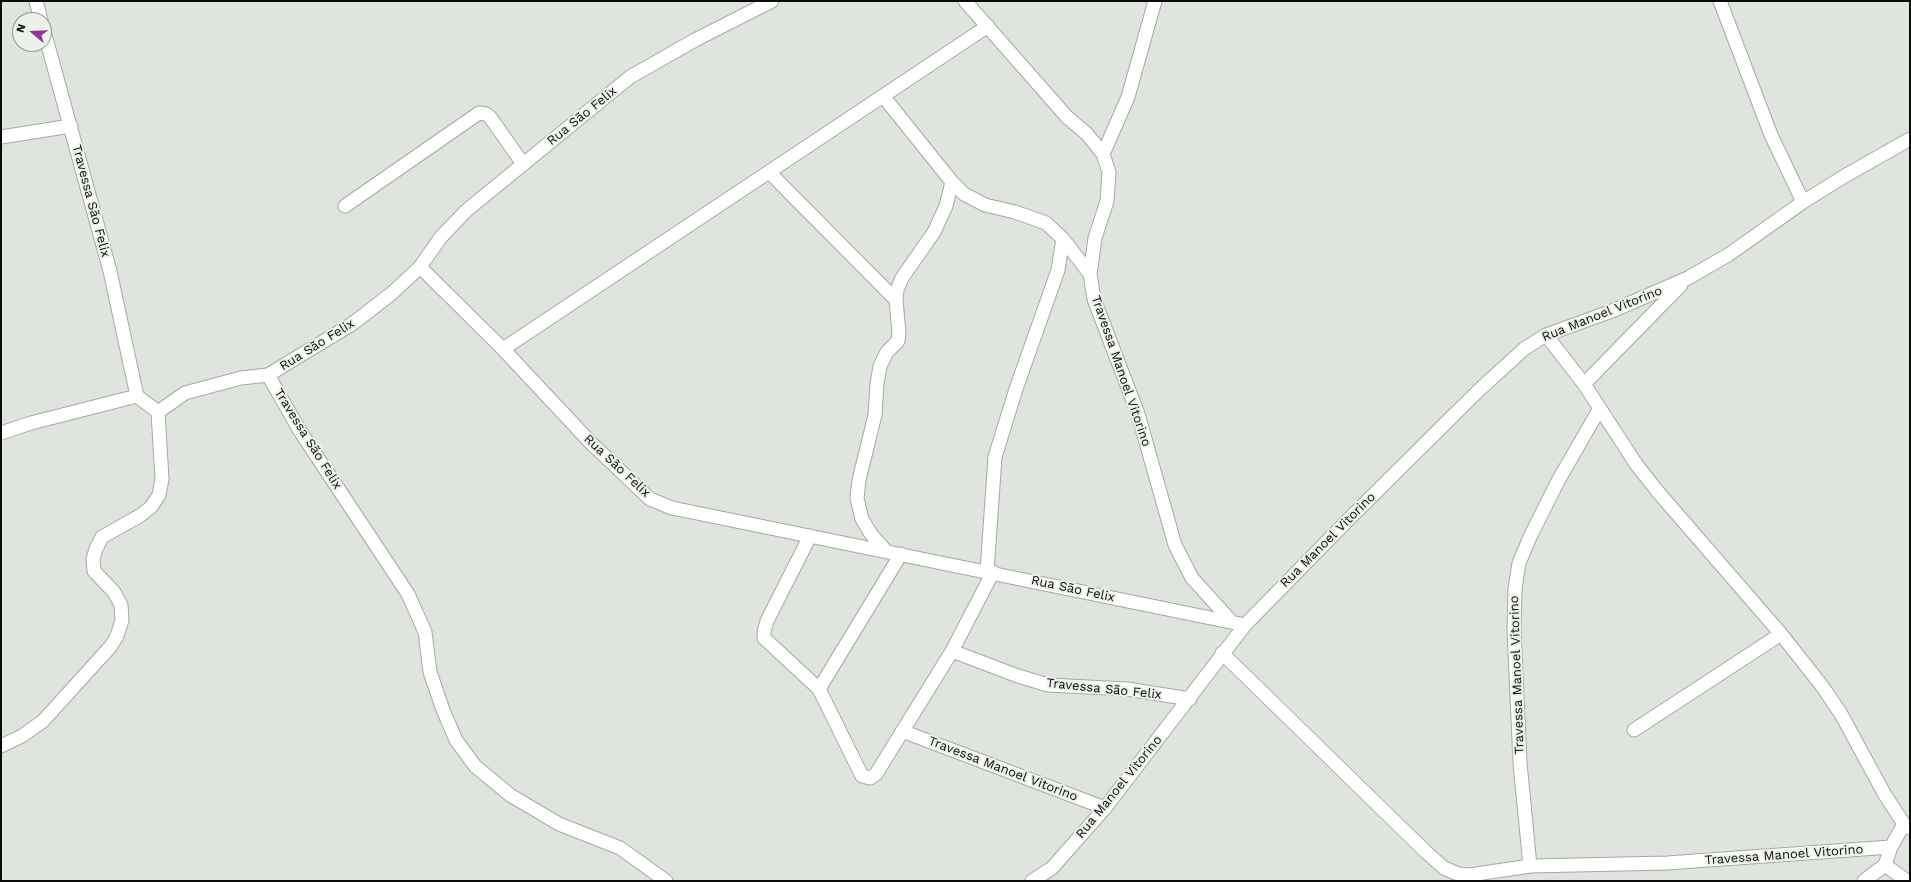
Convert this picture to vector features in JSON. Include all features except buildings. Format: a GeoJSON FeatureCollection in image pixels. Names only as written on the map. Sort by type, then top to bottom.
{"type":"FeatureCollection","features":[{"type":"Feature","properties":{"kind":"street"},"geometry":{"type":"LineString","coordinates":[[36,1],[39,12]]}},
{"type":"Feature","properties":{"kind":"street","name":"Rua São Felix"},"geometry":{"type":"LineString","coordinates":[[268,375],[352,324],[391,294],[420,267],[441,237],[467,210],[630,77],[695,40],[772,1]]}},
{"type":"Feature","properties":{"kind":"street","name":"Travessa Manoel Vitorino"},"geometry":{"type":"LineString","coordinates":[[966,1],[1067,117],[1087,134],[1103,154],[1109,172],[1107,201],[1095,238],[1090,274],[1094,299],[1104,329],[1138,414],[1175,545],[1192,578],[1231,621]]}},
{"type":"Feature","properties":{"kind":"street"},"geometry":{"type":"LineString","coordinates":[[1103,154],[1128,97],[1155,1]]}},
{"type":"Feature","properties":{"kind":"street"},"geometry":{"type":"LineString","coordinates":[[1720,1],[1771,135],[1803,202]]}},
{"type":"Feature","properties":{"kind":"street"},"geometry":{"type":"LineString","coordinates":[[503,349],[988,26]]}},
{"type":"Feature","properties":{"kind":"street","name":"Travessa São Felix"},"geometry":{"type":"LineString","coordinates":[[50,52],[110,271],[137,396]]}},
{"type":"Feature","properties":{"kind":"street"},"geometry":{"type":"LineString","coordinates":[[883,96],[952,182],[964,194],[985,205],[1015,212],[1046,223],[1063,239],[1090,274]]}},
{"type":"Feature","properties":{"kind":"street"},"geometry":{"type":"LineString","coordinates":[[345,206],[479,113],[486,114],[490,117],[523,164]]}},
{"type":"Feature","properties":{"kind":"street"},"geometry":{"type":"LineString","coordinates":[[1,137],[71,126]]}},
{"type":"Feature","properties":{"kind":"street","name":"Rua Manoel Vitorino"},"geometry":{"type":"LineString","coordinates":[[1032,881],[1052,868],[1105,808],[1190,699],[1222,653],[1245,625],[1478,391],[1524,349],[1546,335],[1612,311],[1688,278],[1728,255],[1803,202],[1910,139]]}},
{"type":"Feature","properties":{"kind":"street"},"geometry":{"type":"LineString","coordinates":[[768,172],[896,300]]}},
{"type":"Feature","properties":{"kind":"street"},"geometry":{"type":"LineString","coordinates":[[886,551],[871,534],[862,519],[857,498],[859,480],[875,414],[880,366],[887,352],[898,341],[897,290],[902,278],[934,232],[946,206],[952,182]]}},
{"type":"Feature","properties":{"kind":"street"},"geometry":{"type":"LineString","coordinates":[[810,536],[767,621],[764,638],[819,689],[862,776],[870,778],[876,774],[952,651],[990,572],[995,457],[1016,388],[1058,270],[1063,239]]}},
{"type":"Feature","properties":{"kind":"street","name":"Rua São Felix"},"geometry":{"type":"LineString","coordinates":[[420,267],[503,349],[591,443],[650,499],[672,508],[1245,625]]}},
{"type":"Feature","properties":{"kind":"street","name":"Rua Manoel Vitorino"},"geometry":{"type":"LineString","coordinates":[[1584,384],[1688,278]]}},
{"type":"Feature","properties":{"kind":"street"},"geometry":{"type":"LineString","coordinates":[[1546,335],[1584,384],[1636,464],[1658,492],[1781,634],[1822,686],[1841,714],[1907,826],[1891,847],[1885,865],[1907,881]]}},
{"type":"Feature","properties":{"kind":"street","name":"Travessa São Felix"},"geometry":{"type":"LineString","coordinates":[[158,412],[185,393],[241,378],[268,375],[300,431],[408,594],[426,632],[430,672],[442,710],[456,740],[475,766],[510,795],[559,824],[620,848],[666,881]]}},
{"type":"Feature","properties":{"kind":"street"},"geometry":{"type":"LineString","coordinates":[[1,433],[31,423],[137,396],[158,412],[162,479],[159,495],[151,507],[141,515],[102,537],[93,559],[94,571],[114,592],[121,605],[122,620],[112,646],[43,720],[22,736],[1,746]]}},
{"type":"Feature","properties":{"kind":"street","name":"Travessa Manoel Vitorino"},"geometry":{"type":"LineString","coordinates":[[1530,866],[1520,762],[1514,630],[1515,589],[1519,563],[1530,537],[1558,482],[1600,408]]}},
{"type":"Feature","properties":{"kind":"street"},"geometry":{"type":"LineString","coordinates":[[819,689],[901,554]]}},
{"type":"Feature","properties":{"kind":"street"},"geometry":{"type":"LineString","coordinates":[[1634,730],[1781,634]]}},
{"type":"Feature","properties":{"kind":"street","name":"Travessa São Felix"},"geometry":{"type":"LineString","coordinates":[[952,651],[1018,676],[1048,685],[1127,689],[1190,699]]}},
{"type":"Feature","properties":{"kind":"street","name":"Travessa Manoel Vitorino"},"geometry":{"type":"LineString","coordinates":[[1222,653],[1444,868],[1458,874],[1470,875],[1530,866],[1667,863],[1891,847]]}},
{"type":"Feature","properties":{"kind":"street","name":"Travessa Manoel Vitorino"},"geometry":{"type":"LineString","coordinates":[[902,731],[1105,808]]}},
{"type":"Feature","properties":{"kind":"street","name":"Travessa Manoel Vitorino"},"geometry":{"type":"LineString","coordinates":[[1864,881],[1885,865]]}},
{"type":"Feature","properties":{"kind":"street"},"geometry":{"type":"LineString","coordinates":[[1048,881],[1052,868]]}}]}
